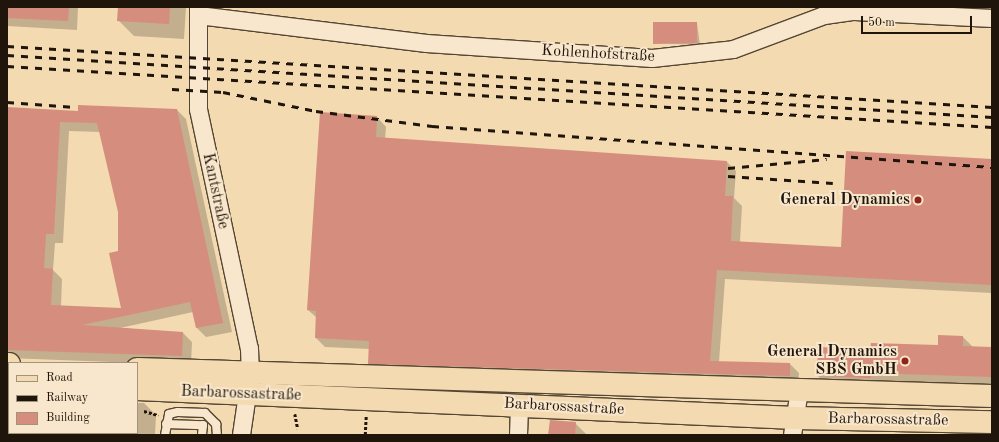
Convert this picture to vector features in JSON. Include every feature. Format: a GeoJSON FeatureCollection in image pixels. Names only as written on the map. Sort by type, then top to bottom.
{"type":"FeatureCollection","features":[{"type":"Feature","properties":{"kind":"main road","name":"Barbarossastraße"},"geometry":{"type":"LineString","coordinates":[[138,369],[249,384],[794,426],[992,422]]}},
{"type":"Feature","properties":{"kind":"main road","name":"Barbarossastraße"},"geometry":{"type":"LineString","coordinates":[[138,389],[249,384],[799,390],[992,396]]}},
{"type":"Feature","properties":{"kind":"street","name":"Kohlenhofstraße"},"geometry":{"type":"LineString","coordinates":[[198,11],[426,44],[652,58],[733,49],[824,15],[854,10],[940,11],[992,18]]}},
{"type":"Feature","properties":{"kind":"street","name":"Kantstraße"},"geometry":{"type":"LineString","coordinates":[[198,11],[198,109],[249,348],[249,384],[241,435]]}},
{"type":"Feature","properties":{"kind":"street"},"geometry":{"type":"LineString","coordinates":[[794,426],[799,390]]}},
{"type":"Feature","properties":{"kind":"street"},"geometry":{"type":"LineString","coordinates":[[518,435],[519,404]]}},
{"type":"Feature","properties":{"kind":"lane"},"geometry":{"type":"LineString","coordinates":[[992,12],[992,18]]}},
{"type":"Feature","properties":{"kind":"lane"},"geometry":{"type":"LineString","coordinates":[[165,435],[169,414],[205,413],[216,424],[217,435]]}},
{"type":"Feature","properties":{"kind":"lane"},"geometry":{"type":"LineString","coordinates":[[166,424],[203,425],[202,435]]}},
{"type":"Feature","properties":{"kind":"path"},"geometry":{"type":"LineString","coordinates":[[295,415],[298,429]]}},
{"type":"Feature","properties":{"kind":"path"},"geometry":{"type":"LineString","coordinates":[[365,435],[366,416]]}},
{"type":"Feature","properties":{"kind":"building"},"geometry":{"type":"Polygon","coordinates":[[[7,7],[69,7],[68,21],[7,18],[7,7]]]}},
{"type":"Feature","properties":{"kind":"building"},"geometry":{"type":"Polygon","coordinates":[[[118,7],[170,7],[169,24],[117,21],[118,7]]]}},
{"type":"Feature","properties":{"kind":"building"},"geometry":{"type":"Polygon","coordinates":[[[653,22],[697,22],[697,43],[653,44],[653,22]]]}},
{"type":"Feature","properties":{"kind":"building"},"geometry":{"type":"Polygon","coordinates":[[[78,105],[177,109],[223,323],[196,328],[190,302],[82,325],[183,332],[182,356],[7,350],[7,107],[78,111],[78,105]],[[60,122],[54,234],[46,234],[44,268],[53,269],[51,305],[121,308],[109,253],[118,251],[118,212],[97,123],[60,122]]]}},
{"type":"Feature","properties":{"kind":"building"},"geometry":{"type":"Polygon","coordinates":[[[320,112],[377,116],[376,137],[727,161],[725,196],[733,196],[731,241],[841,247],[846,151],[992,159],[992,285],[717,270],[710,361],[790,363],[790,376],[368,364],[369,341],[315,338],[316,311],[307,310],[320,112]]]}},
{"type":"Feature","properties":{"kind":"building","name":"General Dynamics SBS GmbH"},"geometry":{"type":"Polygon","coordinates":[[[938,335],[963,336],[963,346],[992,347],[992,377],[871,373],[871,378],[817,376],[818,347],[870,349],[871,343],[938,345],[938,335]]]}},
{"type":"Feature","properties":{"kind":"building"},"geometry":{"type":"Polygon","coordinates":[[[550,420],[576,422],[575,435],[548,435],[550,420]]]}},
{"type":"Feature","properties":{"kind":"railway"},"geometry":{"type":"LineString","coordinates":[[7,46],[992,107]]}},
{"type":"Feature","properties":{"kind":"railway"},"geometry":{"type":"LineString","coordinates":[[7,55],[992,117]]}},
{"type":"Feature","properties":{"kind":"railway"},"geometry":{"type":"LineString","coordinates":[[7,66],[992,127]]}},
{"type":"Feature","properties":{"kind":"railway"},"geometry":{"type":"LineString","coordinates":[[172,89],[223,92],[316,111],[432,126],[992,167]]}},
{"type":"Feature","properties":{"kind":"railway"},"geometry":{"type":"LineString","coordinates":[[7,102],[75,107]]}},
{"type":"Feature","properties":{"kind":"railway"},"geometry":{"type":"LineString","coordinates":[[728,168],[827,159]]}},
{"type":"Feature","properties":{"kind":"railway"},"geometry":{"type":"LineString","coordinates":[[728,176],[833,183]]}},
{"type":"Feature","properties":{"kind":"place","name":"General Dynamics"},"geometry":{"type":"Point","coordinates":[918,200]}},
{"type":"Feature","properties":{"kind":"place","name":"General Dynamics SBS GmbH"},"geometry":{"type":"Point","coordinates":[905,361]}}]}
